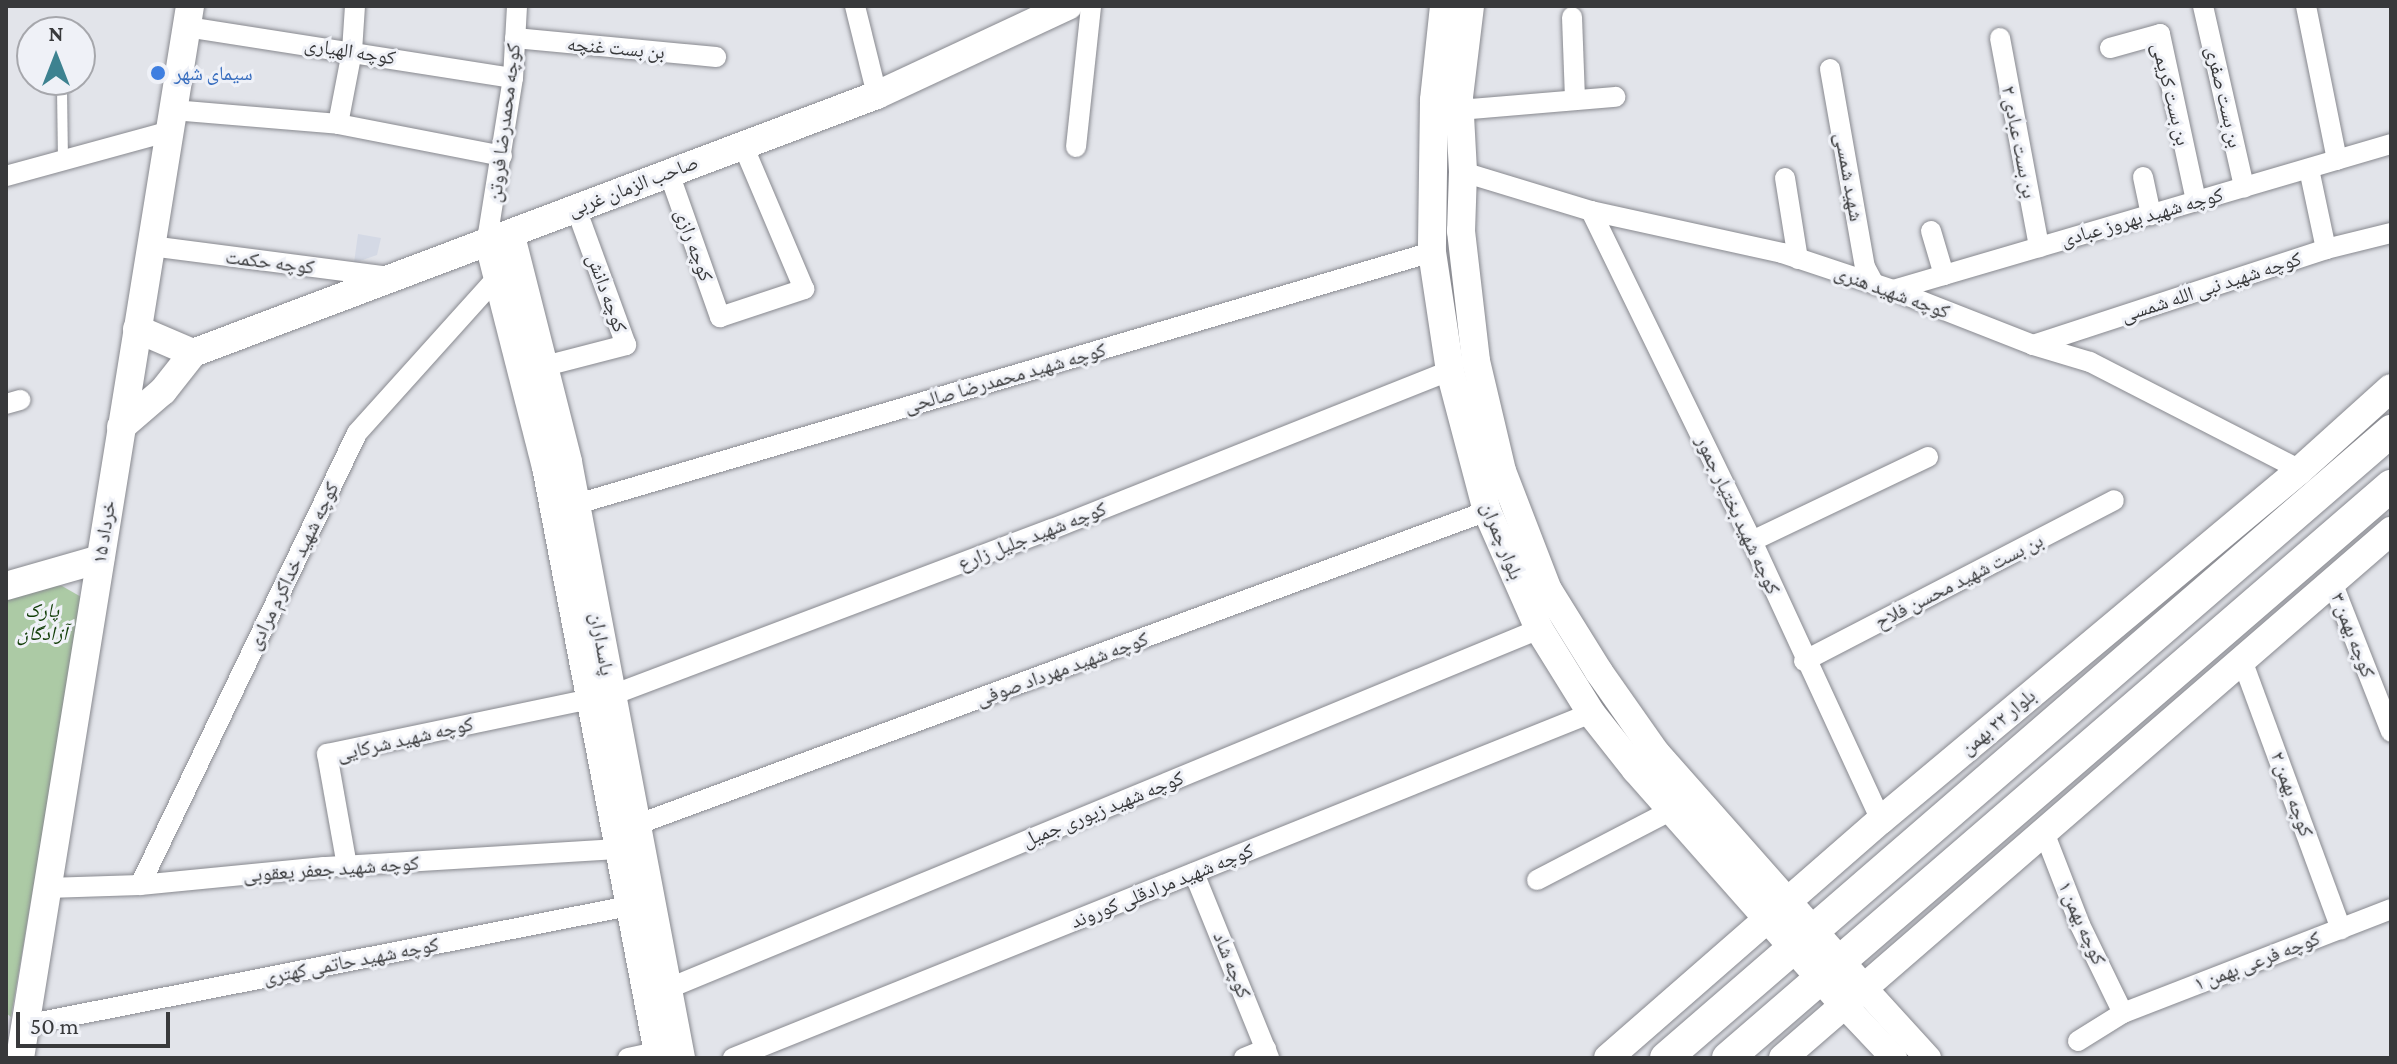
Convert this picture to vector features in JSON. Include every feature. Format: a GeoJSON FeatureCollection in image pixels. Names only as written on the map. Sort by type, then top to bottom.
{"type":"FeatureCollection","features":[{"type":"Feature","properties":{"kind":"main road","name":"صاحب الزمان غربی"},"geometry":{"type":"LineString","coordinates":[[193,353],[877,95],[1068,6]]}},
{"type":"Feature","properties":{"kind":"main road","name":"بلوار چمران"},"geometry":{"type":"LineString","coordinates":[[1444,6],[1434,100],[1432,252],[1450,371],[1487,511],[1539,629],[1591,713],[1672,810],[1777,911],[1854,996]]}},
{"type":"Feature","properties":{"kind":"main road","name":"بلوار چمران"},"geometry":{"type":"LineString","coordinates":[[1470,6],[1459,110],[1463,172],[1461,231],[1476,361],[1502,471],[1548,590],[1599,672],[1656,753],[1777,911]]}},
{"type":"Feature","properties":{"kind":"main road","name":"۱۵ خرداد"},"geometry":{"type":"LineString","coordinates":[[15,1043],[47,888],[188,16]]}},
{"type":"Feature","properties":{"kind":"main road"},"geometry":{"type":"LineString","coordinates":[[121,427],[163,391],[193,353],[137,329]]}},
{"type":"Feature","properties":{"kind":"main road","name":"بلوار ۲۲ بهمن"},"geometry":{"type":"LineString","coordinates":[[1608,1058],[1881,820],[2300,470],[2391,388]]}},
{"type":"Feature","properties":{"kind":"main road","name":"بلوار ۲۲ بهمن"},"geometry":{"type":"LineString","coordinates":[[1666,1058],[2391,431]]}},
{"type":"Feature","properties":{"kind":"main road"},"geometry":{"type":"LineString","coordinates":[[1728,1058],[2391,486]]}},
{"type":"Feature","properties":{"kind":"main road"},"geometry":{"type":"LineString","coordinates":[[1783,1058],[2391,531]]}},
{"type":"Feature","properties":{"kind":"main road"},"geometry":{"type":"LineString","coordinates":[[6,586],[100,559]]}},
{"type":"Feature","properties":{"kind":"street"},"geometry":{"type":"LineString","coordinates":[[338,124],[352,51],[355,6]]}},
{"type":"Feature","properties":{"kind":"street","name":"کوچه محمدرضا فروتن"},"geometry":{"type":"LineString","coordinates":[[499,236],[502,156],[513,78],[517,6]]}},
{"type":"Feature","properties":{"kind":"street"},"geometry":{"type":"LineString","coordinates":[[855,6],[877,95]]}},
{"type":"Feature","properties":{"kind":"street"},"geometry":{"type":"LineString","coordinates":[[1076,147],[1091,6]]}},
{"type":"Feature","properties":{"kind":"street","name":"بن بست صفری"},"geometry":{"type":"LineString","coordinates":[[2203,6],[2244,187]]}},
{"type":"Feature","properties":{"kind":"street"},"geometry":{"type":"LineString","coordinates":[[2306,6],[2337,160]]}},
{"type":"Feature","properties":{"kind":"street","name":"کوچه الهیاری"},"geometry":{"type":"LineString","coordinates":[[188,16],[352,51],[513,78]]}},
{"type":"Feature","properties":{"kind":"street"},"geometry":{"type":"LineString","coordinates":[[1572,17],[1575,100]]}},
{"type":"Feature","properties":{"kind":"street","name":"بن بست کریمی"},"geometry":{"type":"LineString","coordinates":[[2110,48],[2160,34],[2196,201]]}},
{"type":"Feature","properties":{"kind":"street","name":"بن بست غنچه"},"geometry":{"type":"LineString","coordinates":[[515,38],[716,57]]}},
{"type":"Feature","properties":{"kind":"street","name":"بن بست عبادی ۲"},"geometry":{"type":"LineString","coordinates":[[2000,38],[2039,247]]}},
{"type":"Feature","properties":{"kind":"street","name":"شهید شمسی"},"geometry":{"type":"LineString","coordinates":[[1830,69],[1865,267],[1884,287]]}},
{"type":"Feature","properties":{"kind":"street"},"geometry":{"type":"LineString","coordinates":[[1459,110],[1615,97]]}},
{"type":"Feature","properties":{"kind":"street"},"geometry":{"type":"LineString","coordinates":[[6,176],[171,120],[338,124],[502,156]]}},
{"type":"Feature","properties":{"kind":"street","name":"کوچه شهید بهروز عبادی"},"geometry":{"type":"LineString","coordinates":[[1884,287],[1944,275],[2391,144]]}},
{"type":"Feature","properties":{"kind":"street","name":"کوچه رازی"},"geometry":{"type":"LineString","coordinates":[[669,173],[720,317],[804,289],[743,145]]}},
{"type":"Feature","properties":{"kind":"street"},"geometry":{"type":"LineString","coordinates":[[2309,169],[2326,249]]}},
{"type":"Feature","properties":{"kind":"street","name":"کوچه شهید هنری"},"geometry":{"type":"LineString","coordinates":[[1463,172],[1591,211],[1798,259],[1884,287],[2033,345],[2090,362],[2300,470]]}},
{"type":"Feature","properties":{"kind":"street"},"geometry":{"type":"LineString","coordinates":[[2143,177],[2151,215]]}},
{"type":"Feature","properties":{"kind":"street"},"geometry":{"type":"LineString","coordinates":[[1785,178],[1798,259]]}},
{"type":"Feature","properties":{"kind":"street","name":"کوچه دانش"},"geometry":{"type":"LineString","coordinates":[[545,366],[626,345],[576,208]]}},
{"type":"Feature","properties":{"kind":"street","name":"کوچه شهید بختیار جمور"},"geometry":{"type":"LineString","coordinates":[[1591,211],[1752,541],[1804,661],[1881,820]]}},
{"type":"Feature","properties":{"kind":"street"},"geometry":{"type":"LineString","coordinates":[[1931,231],[1944,275]]}},
{"type":"Feature","properties":{"kind":"street","name":"کوچه شهید نبی الله شمسی"},"geometry":{"type":"LineString","coordinates":[[2033,345],[2326,249],[2391,233]]}},
{"type":"Feature","properties":{"kind":"street","name":"پاسداران"},"geometry":{"type":"LineString","coordinates":[[499,236],[495,280],[636,825],[667,989],[666,1056]]}},
{"type":"Feature","properties":{"kind":"street","name":"پاسداران"},"geometry":{"type":"LineString","coordinates":[[499,236],[545,366],[577,504],[601,697],[615,849],[666,1056]]}},
{"type":"Feature","properties":{"kind":"street","name":"کوچه حکمت"},"geometry":{"type":"LineString","coordinates":[[151,246],[389,277]]}},
{"type":"Feature","properties":{"kind":"street","name":"کوچه شهید محمدرضا صالحی"},"geometry":{"type":"LineString","coordinates":[[577,504],[1432,252]]}},
{"type":"Feature","properties":{"kind":"street","name":"کوچه شهید خداکرم مرادی"},"geometry":{"type":"LineString","coordinates":[[140,885],[357,433],[495,280]]}},
{"type":"Feature","properties":{"kind":"street","name":"کوچه شهید جلیل زارع"},"geometry":{"type":"LineString","coordinates":[[601,697],[1052,529],[1450,371]]}},
{"type":"Feature","properties":{"kind":"street"},"geometry":{"type":"LineString","coordinates":[[1752,541],[1928,457]]}},
{"type":"Feature","properties":{"kind":"street","name":"بن بست شهید محسن فلاح"},"geometry":{"type":"LineString","coordinates":[[1804,661],[2114,500]]}},
{"type":"Feature","properties":{"kind":"street","name":"کوچه شهید مهرداد صوفی"},"geometry":{"type":"LineString","coordinates":[[636,825],[1487,511]]}},
{"type":"Feature","properties":{"kind":"street","name":"کوچه بهمن ۳"},"geometry":{"type":"LineString","coordinates":[[2332,582],[2391,732]]}},
{"type":"Feature","properties":{"kind":"street","name":"کوچه شهید زیوری جمیل"},"geometry":{"type":"LineString","coordinates":[[667,989],[1539,629]]}},
{"type":"Feature","properties":{"kind":"street","name":"کوچه بهمن ۲"},"geometry":{"type":"LineString","coordinates":[[2242,660],[2341,929]]}},
{"type":"Feature","properties":{"kind":"street","name":"کوچه شهید شرکایی"},"geometry":{"type":"LineString","coordinates":[[347,866],[327,754],[601,697]]}},
{"type":"Feature","properties":{"kind":"street","name":"کوچه شهید مرادقلی کوروند"},"geometry":{"type":"LineString","coordinates":[[733,1058],[1591,713]]}},
{"type":"Feature","properties":{"kind":"street"},"geometry":{"type":"LineString","coordinates":[[1537,880],[1672,810]]}},
{"type":"Feature","properties":{"kind":"street","name":"کوچه بهمن ۱"},"geometry":{"type":"LineString","coordinates":[[2044,832],[2080,925],[2123,1013]]}},
{"type":"Feature","properties":{"kind":"street","name":"کوچه شهید جعفر یعقوبی"},"geometry":{"type":"LineString","coordinates":[[47,888],[140,885],[347,866],[615,849]]}},
{"type":"Feature","properties":{"kind":"street","name":"کوچه شاد"},"geometry":{"type":"LineString","coordinates":[[1194,873],[1268,1054]]}},
{"type":"Feature","properties":{"kind":"street","name":"کوچه شهید حاتمی کهتری"},"geometry":{"type":"LineString","coordinates":[[15,1043],[629,906]]}},
{"type":"Feature","properties":{"kind":"street","name":"کوچه فرعی بهمن ۱"},"geometry":{"type":"LineString","coordinates":[[2078,1041],[2123,1013],[2391,909]]}},
{"type":"Feature","properties":{"kind":"street"},"geometry":{"type":"LineString","coordinates":[[1854,996],[1894,1058]]}},
{"type":"Feature","properties":{"kind":"street"},"geometry":{"type":"LineString","coordinates":[[1854,996],[1928,1058]]}},
{"type":"Feature","properties":{"kind":"street"},"geometry":{"type":"LineString","coordinates":[[1244,1058],[1268,1054]]}},
{"type":"Feature","properties":{"kind":"street"},"geometry":{"type":"LineString","coordinates":[[628,1058],[666,1056]]}},
{"type":"Feature","properties":{"kind":"lane"},"geometry":{"type":"LineString","coordinates":[[62,96],[63,159]]}},
{"type":"Feature","properties":{"kind":"shaded area"},"geometry":{"type":"Polygon","coordinates":[[[358,234],[381,238],[377,255],[354,263],[358,234]]]}},
{"type":"Feature","properties":{"kind":"green space","name":"پارک آزادگان"},"geometry":{"type":"Polygon","coordinates":[[[40,583],[62,586],[83,598],[11,1017],[6,1013],[6,594],[40,583]]]}},
{"type":"Feature","properties":{"kind":"place","name":"سیمای شهر"},"geometry":{"type":"Point","coordinates":[158,73]}}]}
